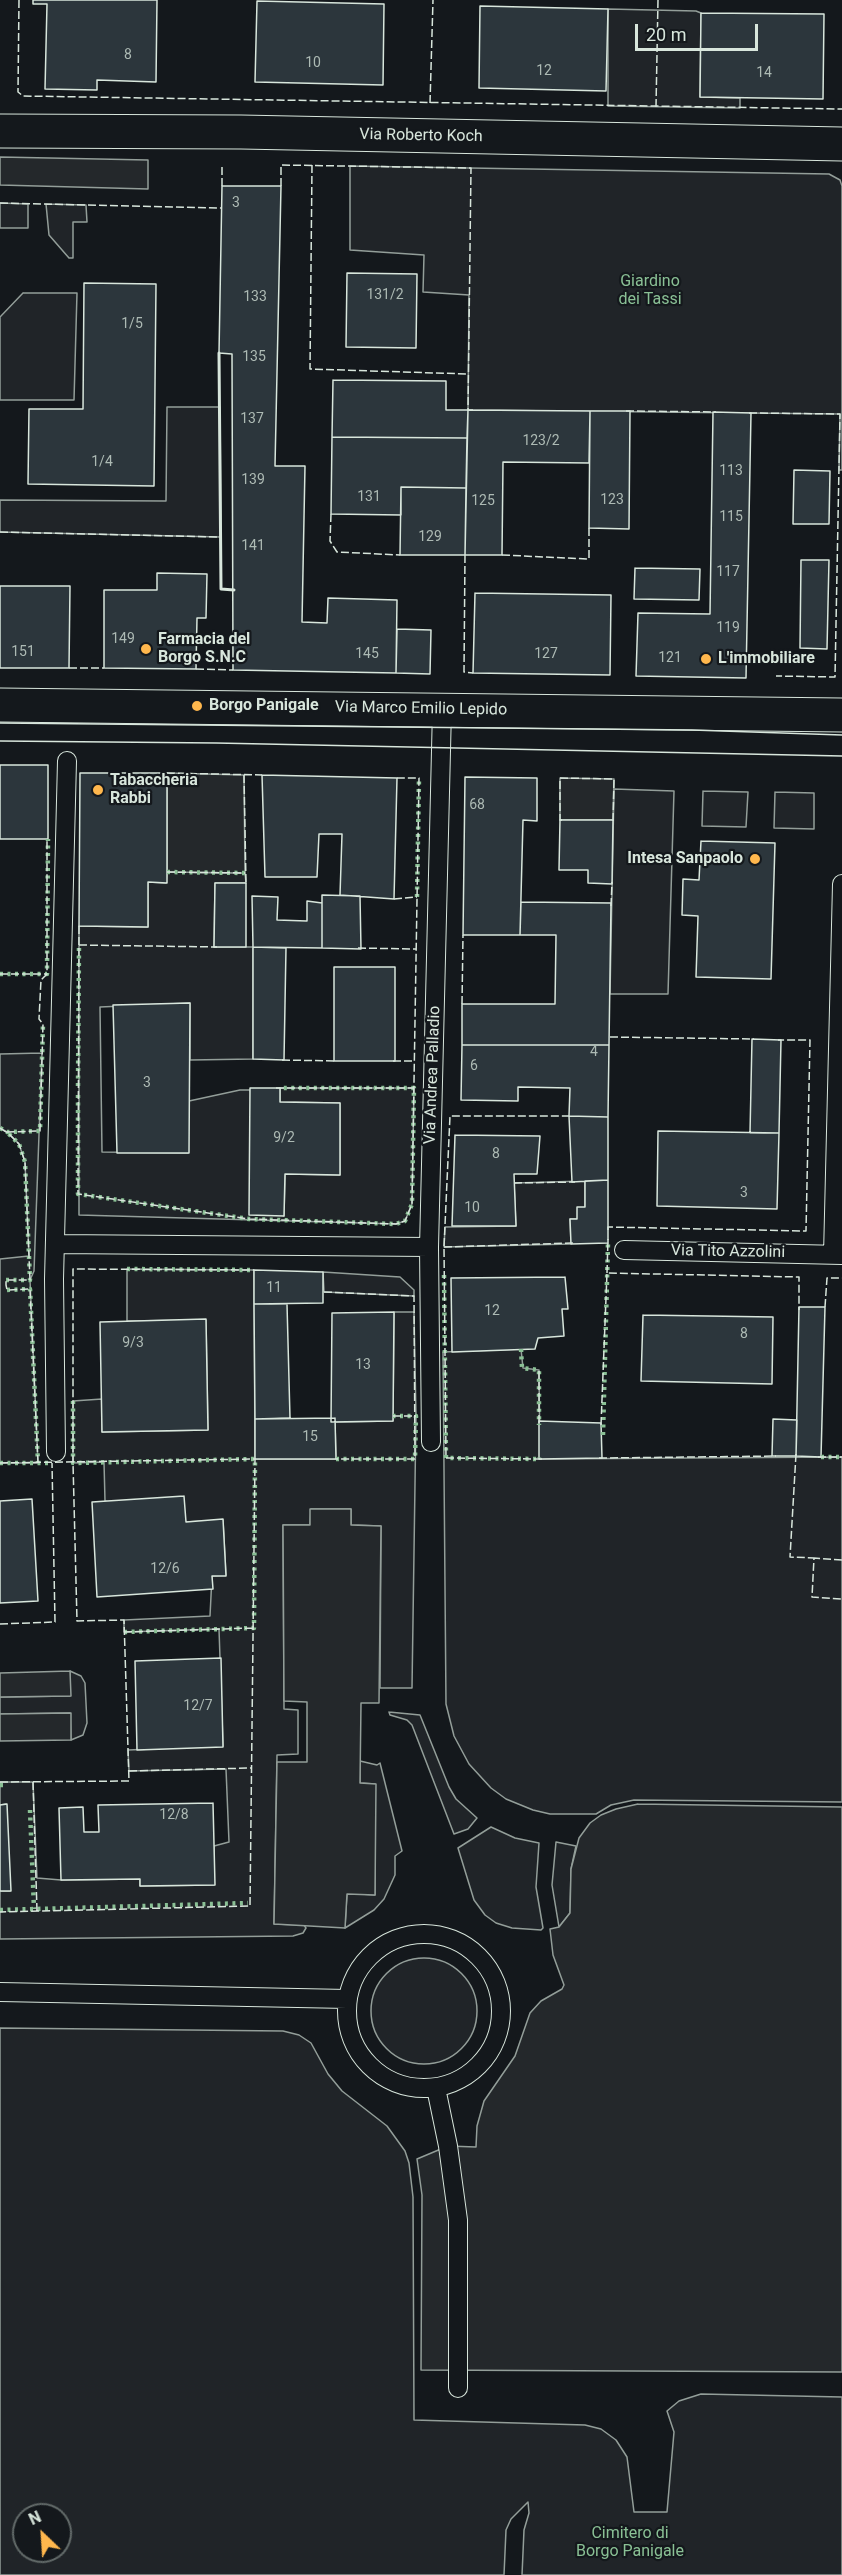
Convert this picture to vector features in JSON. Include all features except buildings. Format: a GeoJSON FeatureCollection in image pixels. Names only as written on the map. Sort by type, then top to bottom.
{"type":"FeatureCollection","features":[{"type":"Feature","properties":{"kind":"main road","name":"Via Roberto Koch"},"geometry":{"type":"LineString","coordinates":[[0,131],[252,132],[842,144]]}},
{"type":"Feature","properties":{"kind":"main road","name":"Via Marco Emilio Lepido"},"geometry":{"type":"LineString","coordinates":[[0,705],[842,715]]}},
{"type":"Feature","properties":{"kind":"lane","name":"Via Andrea Palladio"},"geometry":{"type":"LineString","coordinates":[[431,1442],[429,1247],[442,709]]}},
{"type":"Feature","properties":{"kind":"lane"},"geometry":{"type":"LineString","coordinates":[[56,1452],[55,1244],[67,761]]}},
{"type":"Feature","properties":{"kind":"lane","name":"Via Tito Azzolini"},"geometry":{"type":"LineString","coordinates":[[624,1250],[837,1255],[842,884]]}},
{"type":"Feature","properties":{"kind":"lane"},"geometry":{"type":"LineString","coordinates":[[55,1244],[429,1247]]}},
{"type":"Feature","properties":{"kind":"lane"},"geometry":{"type":"LineString","coordinates":[[433,1934],[450,1938],[466,1946],[480,1958],[498,1987],[501,2019],[492,2049],[471,2073],[457,2081],[436,2088],[402,2085],[371,2068],[350,2036],[346,2014],[347,1999],[357,1971],[366,1959],[389,1941],[403,1936],[433,1934]]}},
{"type":"Feature","properties":{"kind":"lane"},"geometry":{"type":"LineString","coordinates":[[0,1992],[347,1999]]}},
{"type":"Feature","properties":{"kind":"lane"},"geometry":{"type":"LineString","coordinates":[[436,2088],[448,2146],[458,2220],[458,2388]]}},
{"type":"Feature","properties":{"kind":"green space"},"geometry":{"type":"Polygon","coordinates":[[[608,9],[701,13],[700,97],[740,98],[740,108],[608,106],[608,9]]]}},
{"type":"Feature","properties":{"kind":"green space","name":"Giardino dei Tassi"},"geometry":{"type":"Polygon","coordinates":[[[350,166],[829,174],[840,180],[842,186],[842,470],[839,470],[840,414],[468,410],[469,295],[423,292],[424,255],[350,250],[350,166]]]}},
{"type":"Feature","properties":{"kind":"green space"},"geometry":{"type":"Polygon","coordinates":[[[0,203],[28,204],[28,228],[0,228],[0,203]]]}},
{"type":"Feature","properties":{"kind":"green space"},"geometry":{"type":"Polygon","coordinates":[[[46,204],[86,205],[87,222],[73,222],[73,258],[69,258],[49,235],[46,204]]]}},
{"type":"Feature","properties":{"kind":"green space"},"geometry":{"type":"Polygon","coordinates":[[[23,293],[77,293],[74,400],[0,400],[0,317],[23,293]]]}},
{"type":"Feature","properties":{"kind":"green space"},"geometry":{"type":"Polygon","coordinates":[[[167,407],[220,407],[221,537],[0,532],[0,500],[166,501],[167,407]]]}},
{"type":"Feature","properties":{"kind":"green space"},"geometry":{"type":"Polygon","coordinates":[[[614,789],[674,791],[668,994],[610,994],[614,789]]]}},
{"type":"Feature","properties":{"kind":"green space"},"geometry":{"type":"Polygon","coordinates":[[[703,791],[748,792],[746,827],[702,826],[703,791]]]}},
{"type":"Feature","properties":{"kind":"green space"},"geometry":{"type":"Polygon","coordinates":[[[775,792],[814,793],[814,829],[774,828],[775,792]]]}},
{"type":"Feature","properties":{"kind":"green space"},"geometry":{"type":"Polygon","coordinates":[[[167,872],[245,873],[246,883],[215,883],[214,947],[253,947],[253,1059],[190,1060],[190,1003],[100,1007],[102,1152],[188,1153],[189,1101],[250,1090],[284,1216],[285,1174],[340,1175],[340,1103],[280,1102],[280,1088],[414,1088],[412,1204],[405,1221],[396,1224],[79,1215],[79,926],[148,927],[148,882],[166,883],[167,872]]]}},
{"type":"Feature","properties":{"kind":"green space"},"geometry":{"type":"Polygon","coordinates":[[[42,1053],[34,1271],[30,1280],[38,1463],[0,1463],[0,1259],[29,1256],[25,1162],[19,1144],[0,1128],[0,1054],[42,1053]]]}},
{"type":"Feature","properties":{"kind":"green space"},"geometry":{"type":"Polygon","coordinates":[[[585,1181],[585,1207],[577,1219],[570,1219],[571,1244],[444,1247],[445,1227],[516,1226],[514,1183],[585,1181]]]}},
{"type":"Feature","properties":{"kind":"green space"},"geometry":{"type":"Polygon","coordinates":[[[127,1269],[254,1270],[255,1459],[336,1459],[335,1422],[393,1421],[394,1312],[414,1312],[416,1416],[412,1688],[380,1688],[381,1526],[351,1525],[351,1509],[311,1509],[310,1525],[283,1525],[284,1709],[298,1710],[298,1754],[277,1755],[274,1924],[304,1925],[306,1928],[303,1933],[293,1936],[0,1939],[0,1891],[10,1891],[6,1804],[0,1805],[0,1782],[33,1782],[37,1878],[140,1879],[140,1886],[214,1885],[214,1846],[229,1842],[226,1769],[129,1771],[128,1750],[223,1746],[219,1629],[124,1632],[124,1620],[210,1616],[212,1576],[226,1575],[223,1520],[186,1522],[105,1501],[104,1462],[73,1463],[73,1401],[102,1399],[102,1432],[208,1430],[206,1320],[127,1321],[127,1269]]]}},
{"type":"Feature","properties":{"kind":"green space"},"geometry":{"type":"Polygon","coordinates":[[[323,1272],[400,1277],[414,1290],[414,1296],[324,1292],[323,1272]]]}},
{"type":"Feature","properties":{"kind":"green space"},"geometry":{"type":"Polygon","coordinates":[[[521,1349],[523,1368],[539,1370],[540,1459],[842,1457],[842,1802],[634,1800],[611,1805],[596,1814],[550,1814],[506,1799],[491,1788],[469,1764],[454,1736],[446,1704],[443,1352],[521,1349]]]}},
{"type":"Feature","properties":{"kind":"green space"},"geometry":{"type":"Polygon","coordinates":[[[70,1671],[81,1676],[85,1683],[87,1723],[83,1735],[71,1740],[70,1713],[0,1714],[0,1697],[70,1696],[70,1671]]]}},
{"type":"Feature","properties":{"kind":"green space"},"geometry":{"type":"Polygon","coordinates":[[[389,1712],[420,1715],[449,1787],[456,1799],[477,1818],[468,1829],[454,1834],[412,1725],[407,1720],[390,1715],[389,1712]]]}},
{"type":"Feature","properties":{"kind":"green space"},"geometry":{"type":"Polygon","coordinates":[[[360,1761],[377,1765],[380,1763],[402,1851],[395,1856],[395,1875],[384,1899],[374,1910],[345,1928],[347,1893],[375,1895],[375,1784],[360,1783],[360,1761]]]}},
{"type":"Feature","properties":{"kind":"green space"},"geometry":{"type":"Polygon","coordinates":[[[491,1827],[515,1838],[539,1843],[536,1887],[543,1928],[541,1930],[512,1928],[496,1923],[485,1915],[474,1900],[458,1848],[491,1827]]]}},
{"type":"Feature","properties":{"kind":"green space"},"geometry":{"type":"Polygon","coordinates":[[[556,1842],[576,1846],[571,1869],[570,1913],[559,1927],[552,1885],[556,1842]]]}},
{"type":"Feature","properties":{"kind":"green space"},"geometry":{"type":"Polygon","coordinates":[[[424,1958],[444,1962],[462,1973],[473,1991],[477,2011],[473,2031],[462,2049],[444,2060],[424,2064],[404,2060],[386,2049],[375,2031],[371,2011],[375,1991],[386,1973],[404,1962],[424,1958]]]}},
{"type":"Feature","properties":{"kind":"green space","name":"Cimitero di Borgo Panigale"},"geometry":{"type":"Polygon","coordinates":[[[0,2028],[283,2031],[299,2035],[311,2043],[328,2074],[342,2091],[387,2126],[405,2151],[409,2163],[413,2197],[414,2420],[585,2425],[601,2429],[616,2440],[627,2457],[634,2512],[667,2512],[674,2432],[667,2411],[679,2401],[701,2394],[842,2397],[842,2575],[522,2575],[524,2530],[529,2513],[528,2502],[511,2519],[506,2530],[504,2575],[0,2575],[0,2028]]]}},
{"type":"Feature","properties":{"kind":"shaded area"},"geometry":{"type":"Polygon","coordinates":[[[0,157],[148,160],[148,189],[0,185],[0,157]]]}},
{"type":"Feature","properties":{"kind":"shaded area"},"geometry":{"type":"Polygon","coordinates":[[[167,773],[244,775],[245,873],[167,872],[167,773]]]}},
{"type":"Feature","properties":{"kind":"shaded area"},"geometry":{"type":"Polygon","coordinates":[[[560,778],[614,779],[613,820],[560,820],[560,778]]]}},
{"type":"Feature","properties":{"kind":"shaded area"},"geometry":{"type":"Polygon","coordinates":[[[310,1509],[351,1509],[351,1525],[381,1526],[379,1703],[361,1703],[360,1783],[376,1784],[375,1895],[347,1894],[345,1928],[274,1924],[277,1762],[307,1762],[307,1702],[284,1701],[283,1525],[310,1525],[310,1509]]]}},
{"type":"Feature","properties":{"kind":"shaded area"},"geometry":{"type":"Polygon","coordinates":[[[70,1671],[71,1696],[0,1697],[0,1673],[70,1671]]]}},
{"type":"Feature","properties":{"kind":"shaded area"},"geometry":{"type":"Polygon","coordinates":[[[71,1713],[71,1740],[0,1741],[0,1714],[71,1713]]]}},
{"type":"Feature","properties":{"kind":"shaded area"},"geometry":{"type":"Polygon","coordinates":[[[638,1804],[842,1807],[842,2372],[421,2370],[422,2195],[417,2159],[448,2146],[476,2147],[477,2126],[484,2101],[515,2056],[530,2013],[541,2001],[562,1989],[564,1985],[553,1955],[550,1929],[559,1927],[570,1913],[571,1869],[579,1838],[590,1823],[601,1815],[638,1804]]]}},
{"type":"Feature","properties":{"kind":"tram line"},"geometry":{"type":"LineString","coordinates":[[0,723],[692,730],[842,735]]}},
{"type":"Feature","properties":{"kind":"tram line"},"geometry":{"type":"LineString","coordinates":[[0,741],[216,743],[842,756]]}},
{"type":"Feature","properties":{"kind":"hedge"},"geometry":{"type":"LineString","coordinates":[[417,897],[419,778]]}},
{"type":"Feature","properties":{"kind":"hedge"},"geometry":{"type":"LineString","coordinates":[[0,974],[47,974],[48,839]]}},
{"type":"Feature","properties":{"kind":"hedge"},"geometry":{"type":"LineString","coordinates":[[167,872],[245,873]]}},
{"type":"Feature","properties":{"kind":"hedge"},"geometry":{"type":"LineString","coordinates":[[78,1086],[79,945]]}},
{"type":"Feature","properties":{"kind":"hedge"},"geometry":{"type":"LineString","coordinates":[[0,1128],[7,1132],[40,1131],[43,1024]]}},
{"type":"Feature","properties":{"kind":"hedge"},"geometry":{"type":"LineString","coordinates":[[78,1095],[78,1194],[249,1219],[396,1224],[405,1221],[412,1204],[414,1088],[280,1088]]}},
{"type":"Feature","properties":{"kind":"hedge"},"geometry":{"type":"LineString","coordinates":[[6,1280],[30,1280],[25,1162],[19,1144],[7,1132]]}},
{"type":"Feature","properties":{"kind":"hedge"},"geometry":{"type":"LineString","coordinates":[[603,1435],[608,1243]]}},
{"type":"Feature","properties":{"kind":"hedge"},"geometry":{"type":"LineString","coordinates":[[127,1269],[254,1270]]}},
{"type":"Feature","properties":{"kind":"hedge"},"geometry":{"type":"LineString","coordinates":[[444,1275],[446,1458],[539,1459],[539,1457]]}},
{"type":"Feature","properties":{"kind":"hedge"},"geometry":{"type":"LineString","coordinates":[[7,1290],[30,1289],[38,1463]]}},
{"type":"Feature","properties":{"kind":"hedge"},"geometry":{"type":"LineString","coordinates":[[521,1349],[522,1368],[539,1370],[539,1425]]}},
{"type":"Feature","properties":{"kind":"hedge"},"geometry":{"type":"LineString","coordinates":[[73,1401],[73,1463],[255,1459],[254,1628],[124,1632]]}},
{"type":"Feature","properties":{"kind":"hedge"},"geometry":{"type":"LineString","coordinates":[[336,1459],[415,1459],[416,1416],[393,1416]]}},
{"type":"Feature","properties":{"kind":"hedge"},"geometry":{"type":"LineString","coordinates":[[821,1457],[842,1457]]}},
{"type":"Feature","properties":{"kind":"hedge"},"geometry":{"type":"LineString","coordinates":[[0,1463],[52,1463]]}},
{"type":"Feature","properties":{"kind":"hedge"},"geometry":{"type":"LineString","coordinates":[[0,1785],[7,1785]]}},
{"type":"Feature","properties":{"kind":"hedge"},"geometry":{"type":"LineString","coordinates":[[30,1810],[34,1909]]}},
{"type":"Feature","properties":{"kind":"hedge"},"geometry":{"type":"LineString","coordinates":[[0,1910],[248,1903]]}},
{"type":"Feature","properties":{"kind":"fence"},"geometry":{"type":"LineString","coordinates":[[19,0],[18,92],[23,96],[842,109]]}},
{"type":"Feature","properties":{"kind":"fence"},"geometry":{"type":"LineString","coordinates":[[430,103],[433,0]]}},
{"type":"Feature","properties":{"kind":"fence"},"geometry":{"type":"LineString","coordinates":[[656,107],[658,0]]}},
{"type":"Feature","properties":{"kind":"fence"},"geometry":{"type":"LineString","coordinates":[[281,186],[281,165],[471,168],[468,410],[473,410]]}},
{"type":"Feature","properties":{"kind":"fence"},"geometry":{"type":"LineString","coordinates":[[312,165],[310,369],[468,374]]}},
{"type":"Feature","properties":{"kind":"fence"},"geometry":{"type":"LineString","coordinates":[[222,166],[222,186]]}},
{"type":"Feature","properties":{"kind":"fence"},"geometry":{"type":"LineString","coordinates":[[0,203],[221,208]]}},
{"type":"Feature","properties":{"kind":"fence"},"geometry":{"type":"LineString","coordinates":[[626,411],[716,412]]}},
{"type":"Feature","properties":{"kind":"fence"},"geometry":{"type":"LineString","coordinates":[[749,413],[840,414],[835,677],[776,676]]}},
{"type":"Feature","properties":{"kind":"fence"},"geometry":{"type":"LineString","coordinates":[[331,514],[330,541],[337,552],[400,555]]}},
{"type":"Feature","properties":{"kind":"fence"},"geometry":{"type":"LineString","coordinates":[[502,555],[589,559],[589,528]]}},
{"type":"Feature","properties":{"kind":"fence"},"geometry":{"type":"LineString","coordinates":[[0,532],[221,537]]}},
{"type":"Feature","properties":{"kind":"fence"},"geometry":{"type":"LineString","coordinates":[[465,555],[464,672],[473,673]]}},
{"type":"Feature","properties":{"kind":"fence"},"geometry":{"type":"LineString","coordinates":[[69,668],[104,668]]}},
{"type":"Feature","properties":{"kind":"fence"},"geometry":{"type":"LineString","coordinates":[[196,669],[233,670]]}},
{"type":"Feature","properties":{"kind":"fence"},"geometry":{"type":"LineString","coordinates":[[167,773],[262,775]]}},
{"type":"Feature","properties":{"kind":"fence"},"geometry":{"type":"LineString","coordinates":[[244,775],[246,883]]}},
{"type":"Feature","properties":{"kind":"fence"},"geometry":{"type":"LineString","coordinates":[[79,926],[78,1194],[249,1219],[396,1224],[405,1221],[412,1204],[419,778],[397,778]]}},
{"type":"Feature","properties":{"kind":"fence"},"geometry":{"type":"LineString","coordinates":[[562,820],[560,820],[560,778],[614,779],[613,822]]}},
{"type":"Feature","properties":{"kind":"fence"},"geometry":{"type":"LineString","coordinates":[[38,1463],[30,1289],[7,1290],[6,1285],[6,1280],[30,1280],[25,1162],[19,1144],[7,1132],[40,1131],[43,1024],[39,1019],[41,980],[47,974],[47,839]]}},
{"type":"Feature","properties":{"kind":"fence"},"geometry":{"type":"LineString","coordinates":[[167,872],[245,873]]}},
{"type":"Feature","properties":{"kind":"fence"},"geometry":{"type":"LineString","coordinates":[[611,906],[612,882]]}},
{"type":"Feature","properties":{"kind":"fence"},"geometry":{"type":"LineString","coordinates":[[394,899],[417,897]]}},
{"type":"Feature","properties":{"kind":"fence"},"geometry":{"type":"LineString","coordinates":[[462,1004],[463,935]]}},
{"type":"Feature","properties":{"kind":"fence"},"geometry":{"type":"LineString","coordinates":[[79,945],[217,947]]}},
{"type":"Feature","properties":{"kind":"fence"},"geometry":{"type":"LineString","coordinates":[[358,948],[416,949]]}},
{"type":"Feature","properties":{"kind":"fence"},"geometry":{"type":"LineString","coordinates":[[0,974],[47,974]]}},
{"type":"Feature","properties":{"kind":"fence"},"geometry":{"type":"LineString","coordinates":[[610,1037],[754,1039]]}},
{"type":"Feature","properties":{"kind":"fence"},"geometry":{"type":"LineString","coordinates":[[608,1230],[608,1227],[806,1231],[810,1040],[778,1040]]}},
{"type":"Feature","properties":{"kind":"fence"},"geometry":{"type":"LineString","coordinates":[[282,1060],[336,1061]]}},
{"type":"Feature","properties":{"kind":"fence"},"geometry":{"type":"LineString","coordinates":[[393,1061],[414,1061]]}},
{"type":"Feature","properties":{"kind":"fence"},"geometry":{"type":"LineString","coordinates":[[276,1088],[414,1088]]}},
{"type":"Feature","properties":{"kind":"fence"},"geometry":{"type":"LineString","coordinates":[[542,1459],[446,1458],[444,1247],[450,1116],[569,1116]]}},
{"type":"Feature","properties":{"kind":"fence"},"geometry":{"type":"LineString","coordinates":[[0,1128],[9,1134]]}},
{"type":"Feature","properties":{"kind":"fence"},"geometry":{"type":"LineString","coordinates":[[514,1183],[575,1182]]}},
{"type":"Feature","properties":{"kind":"fence"},"geometry":{"type":"LineString","coordinates":[[607,1273],[608,1239]]}},
{"type":"Feature","properties":{"kind":"fence"},"geometry":{"type":"LineString","coordinates":[[444,1247],[573,1243]]}},
{"type":"Feature","properties":{"kind":"fence"},"geometry":{"type":"LineString","coordinates":[[0,1782],[129,1781],[124,1620],[77,1621],[73,1463],[73,1269],[254,1270]]}},
{"type":"Feature","properties":{"kind":"fence"},"geometry":{"type":"LineString","coordinates":[[601,1425],[607,1273],[799,1277],[799,1310]]}},
{"type":"Feature","properties":{"kind":"fence"},"geometry":{"type":"LineString","coordinates":[[825,1307],[827,1278],[842,1278]]}},
{"type":"Feature","properties":{"kind":"fence"},"geometry":{"type":"LineString","coordinates":[[324,1292],[414,1296],[415,1459],[336,1459]]}},
{"type":"Feature","properties":{"kind":"fence"},"geometry":{"type":"LineString","coordinates":[[539,1370],[539,1423]]}},
{"type":"Feature","properties":{"kind":"fence"},"geometry":{"type":"LineString","coordinates":[[393,1416],[416,1416]]}},
{"type":"Feature","properties":{"kind":"fence"},"geometry":{"type":"LineString","coordinates":[[796,1454],[790,1557],[814,1558]]}},
{"type":"Feature","properties":{"kind":"fence"},"geometry":{"type":"LineString","coordinates":[[599,1458],[776,1456]]}},
{"type":"Feature","properties":{"kind":"fence"},"geometry":{"type":"LineString","coordinates":[[818,1457],[842,1457]]}},
{"type":"Feature","properties":{"kind":"fence"},"geometry":{"type":"LineString","coordinates":[[0,1463],[255,1459],[250,1906],[0,1912]]}},
{"type":"Feature","properties":{"kind":"fence"},"geometry":{"type":"LineString","coordinates":[[0,1624],[55,1622],[52,1463]]}},
{"type":"Feature","properties":{"kind":"fence"},"geometry":{"type":"LineString","coordinates":[[842,1560],[814,1558],[812,1597],[842,1599]]}},
{"type":"Feature","properties":{"kind":"fence"},"geometry":{"type":"LineString","coordinates":[[124,1632],[254,1628]]}},
{"type":"Feature","properties":{"kind":"fence"},"geometry":{"type":"LineString","coordinates":[[129,1771],[252,1768]]}},
{"type":"Feature","properties":{"kind":"fence"},"geometry":{"type":"LineString","coordinates":[[33,1782],[37,1911]]}},
{"type":"Feature","properties":{"kind":"wall"},"geometry":{"type":"LineString","coordinates":[[219,353],[221,589],[234,590]]}},
{"type":"Feature","properties":{"kind":"place","name":"Farmacia del Borgo S.N.C"},"geometry":{"type":"Point","coordinates":[146,649]}},
{"type":"Feature","properties":{"kind":"place","name":"L'immobiliare"},"geometry":{"type":"Point","coordinates":[706,659]}},
{"type":"Feature","properties":{"kind":"place","name":"Borgo Panigale"},"geometry":{"type":"Point","coordinates":[197,706]}},
{"type":"Feature","properties":{"kind":"place","name":"Tabaccheria Rabbi"},"geometry":{"type":"Point","coordinates":[98,790]}},
{"type":"Feature","properties":{"kind":"place","name":"Intesa Sanpaolo"},"geometry":{"type":"Point","coordinates":[755,859]}}]}
